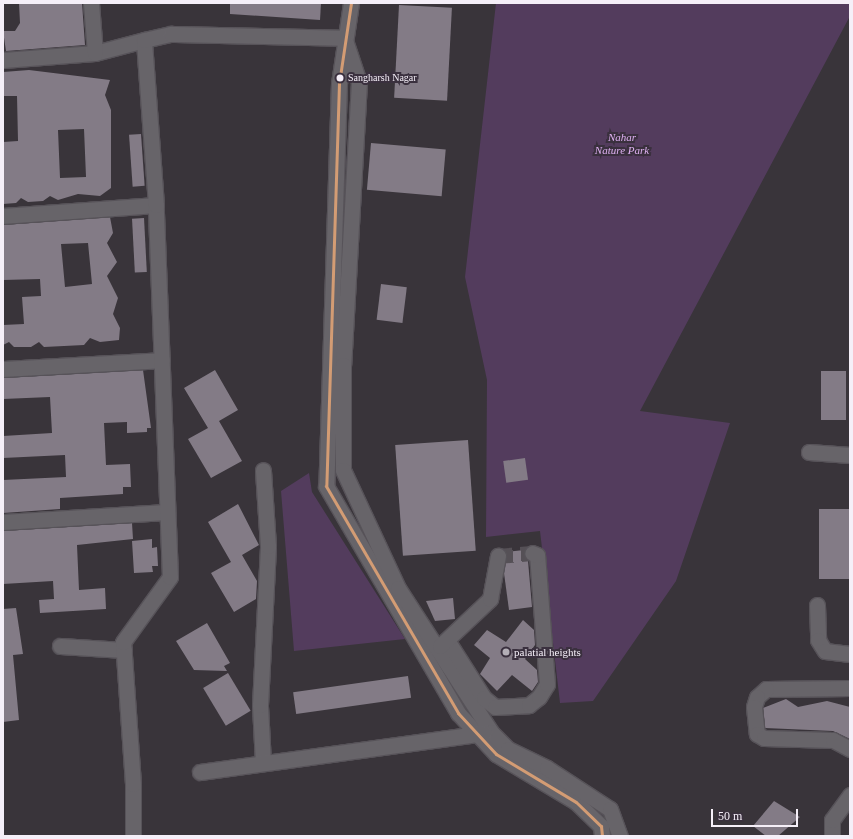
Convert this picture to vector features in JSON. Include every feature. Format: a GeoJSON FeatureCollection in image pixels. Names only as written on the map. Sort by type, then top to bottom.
{"type":"FeatureCollection","features":[{"type":"Feature","properties":{"kind":"street"},"geometry":{"type":"LineString","coordinates":[[91,3],[96,53]]}},
{"type":"Feature","properties":{"kind":"street"},"geometry":{"type":"LineString","coordinates":[[351,3],[339,83],[326,486],[393,592],[436,648],[484,698],[495,706],[528,704],[539,697],[548,684],[537,555],[532,553]]}},
{"type":"Feature","properties":{"kind":"street"},"geometry":{"type":"LineString","coordinates":[[3,60],[96,53],[171,34],[345,38]]}},
{"type":"Feature","properties":{"kind":"street"},"geometry":{"type":"LineString","coordinates":[[345,38],[359,82],[343,364],[343,470],[393,592]]}},
{"type":"Feature","properties":{"kind":"street"},"geometry":{"type":"LineString","coordinates":[[133,836],[133,784],[123,642],[170,578],[156,205],[144,40]]}},
{"type":"Feature","properties":{"kind":"street"},"geometry":{"type":"LineString","coordinates":[[3,216],[156,205]]}},
{"type":"Feature","properties":{"kind":"street"},"geometry":{"type":"LineString","coordinates":[[3,369],[162,360]]}},
{"type":"Feature","properties":{"kind":"street"},"geometry":{"type":"LineString","coordinates":[[809,452],[850,455]]}},
{"type":"Feature","properties":{"kind":"street"},"geometry":{"type":"LineString","coordinates":[[263,470],[268,546],[260,705],[263,763]]}},
{"type":"Feature","properties":{"kind":"street"},"geometry":{"type":"LineString","coordinates":[[326,486],[346,478]]}},
{"type":"Feature","properties":{"kind":"street"},"geometry":{"type":"LineString","coordinates":[[3,522],[167,512]]}},
{"type":"Feature","properties":{"kind":"street"},"geometry":{"type":"LineString","coordinates":[[436,648],[490,600],[498,556]]}},
{"type":"Feature","properties":{"kind":"street"},"geometry":{"type":"LineString","coordinates":[[817,605],[818,640],[825,651],[850,655]]}},
{"type":"Feature","properties":{"kind":"street"},"geometry":{"type":"LineString","coordinates":[[60,646],[124,650]]}},
{"type":"Feature","properties":{"kind":"street"},"geometry":{"type":"LineString","coordinates":[[436,648],[458,713],[508,749],[547,768],[610,809],[620,836]]}},
{"type":"Feature","properties":{"kind":"street"},"geometry":{"type":"LineString","coordinates":[[830,656],[850,655]]}},
{"type":"Feature","properties":{"kind":"street"},"geometry":{"type":"LineString","coordinates":[[850,688],[766,689],[757,697],[754,707],[757,734],[764,738],[833,740],[850,749]]}},
{"type":"Feature","properties":{"kind":"street"},"geometry":{"type":"LineString","coordinates":[[200,772],[485,733]]}},
{"type":"Feature","properties":{"kind":"street"},"geometry":{"type":"LineString","coordinates":[[485,733],[496,754],[576,802],[601,826],[602,836]]}},
{"type":"Feature","properties":{"kind":"street"},"geometry":{"type":"LineString","coordinates":[[832,836],[832,820],[850,794]]}},
{"type":"Feature","properties":{"kind":"green space","name":"Nahar Nature Park"},"geometry":{"type":"Polygon","coordinates":[[[496,3],[850,3],[850,16],[640,411],[730,423],[676,581],[593,701],[560,703],[540,531],[486,537],[487,380],[465,277],[496,3]]]}},
{"type":"Feature","properties":{"kind":"green space"},"geometry":{"type":"Polygon","coordinates":[[[309,473],[312,492],[405,639],[294,651],[281,491],[309,473]]]}},
{"type":"Feature","properties":{"kind":"building"},"geometry":{"type":"Polygon","coordinates":[[[19,3],[82,3],[85,45],[6,51],[3,31],[15,31],[20,23],[19,3]]]}},
{"type":"Feature","properties":{"kind":"building"},"geometry":{"type":"Polygon","coordinates":[[[230,3],[321,3],[320,20],[230,14],[230,3]]]}},
{"type":"Feature","properties":{"kind":"building"},"geometry":{"type":"Polygon","coordinates":[[[399,5],[452,8],[447,101],[394,98],[399,5]]]}},
{"type":"Feature","properties":{"kind":"building"},"geometry":{"type":"Polygon","coordinates":[[[29,70],[110,80],[105,95],[111,110],[111,188],[100,196],[78,194],[58,200],[50,196],[43,201],[28,202],[21,198],[16,203],[3,204],[3,142],[18,141],[17,96],[3,96],[3,72],[29,70]],[[84,129],[58,130],[60,178],[86,177],[84,129]]]}},
{"type":"Feature","properties":{"kind":"building"},"geometry":{"type":"Polygon","coordinates":[[[141,134],[145,186],[133,187],[129,135],[141,134]]]}},
{"type":"Feature","properties":{"kind":"building"},"geometry":{"type":"Polygon","coordinates":[[[371,143],[446,150],[442,196],[367,190],[371,143]]]}},
{"type":"Feature","properties":{"kind":"building"},"geometry":{"type":"Polygon","coordinates":[[[110,217],[113,233],[107,243],[117,262],[107,276],[118,298],[113,314],[120,328],[119,340],[100,342],[90,338],[84,345],[44,347],[39,342],[31,347],[14,347],[9,342],[3,345],[3,325],[24,324],[22,297],[41,296],[40,279],[3,280],[3,225],[110,217]],[[88,243],[61,244],[65,287],[92,284],[88,243]]]}},
{"type":"Feature","properties":{"kind":"building"},"geometry":{"type":"Polygon","coordinates":[[[144,218],[147,272],[135,273],[132,219],[144,218]]]}},
{"type":"Feature","properties":{"kind":"building"},"geometry":{"type":"Polygon","coordinates":[[[381,284],[407,287],[402,323],[377,320],[381,284]]]}},
{"type":"Feature","properties":{"kind":"building"},"geometry":{"type":"Polygon","coordinates":[[[143,370],[151,428],[147,428],[147,432],[127,433],[127,422],[104,423],[106,465],[130,464],[131,487],[123,487],[123,494],[60,498],[60,509],[3,513],[3,480],[66,477],[65,455],[3,458],[3,436],[52,433],[50,397],[3,399],[3,378],[143,370]]]}},
{"type":"Feature","properties":{"kind":"building"},"geometry":{"type":"Polygon","coordinates":[[[215,370],[238,410],[219,421],[242,461],[211,478],[188,439],[208,428],[184,388],[215,370]]]}},
{"type":"Feature","properties":{"kind":"building"},"geometry":{"type":"Polygon","coordinates":[[[821,371],[846,371],[846,420],[821,420],[821,371]]]}},
{"type":"Feature","properties":{"kind":"building"},"geometry":{"type":"Polygon","coordinates":[[[468,440],[476,551],[403,556],[395,445],[468,440]]]}},
{"type":"Feature","properties":{"kind":"building"},"geometry":{"type":"Polygon","coordinates":[[[525,458],[528,480],[506,483],[503,461],[525,458]]]}},
{"type":"Feature","properties":{"kind":"building"},"geometry":{"type":"Polygon","coordinates":[[[238,504],[259,545],[242,555],[257,581],[256,599],[234,612],[211,573],[231,562],[208,522],[238,504]]]}},
{"type":"Feature","properties":{"kind":"building"},"geometry":{"type":"Polygon","coordinates":[[[819,509],[850,509],[850,579],[819,579],[819,509]]]}},
{"type":"Feature","properties":{"kind":"building"},"geometry":{"type":"Polygon","coordinates":[[[132,523],[133,539],[77,545],[79,590],[105,588],[106,609],[40,613],[39,600],[54,599],[53,581],[3,584],[3,531],[132,523]]]}},
{"type":"Feature","properties":{"kind":"building"},"geometry":{"type":"Polygon","coordinates":[[[152,539],[152,548],[157,547],[158,566],[152,566],[153,572],[134,573],[132,541],[152,539]]]}},
{"type":"Feature","properties":{"kind":"building"},"geometry":{"type":"Polygon","coordinates":[[[524,550],[528,561],[532,607],[509,610],[504,573],[506,552],[524,550]]]}},
{"type":"Feature","properties":{"kind":"building"},"geometry":{"type":"Polygon","coordinates":[[[453,598],[455,619],[435,621],[426,601],[453,598]]]}},
{"type":"Feature","properties":{"kind":"building"},"geometry":{"type":"Polygon","coordinates":[[[16,608],[23,654],[13,655],[19,720],[3,722],[3,609],[16,608]]]}},
{"type":"Feature","properties":{"kind":"building","name":"palatial heights"},"geometry":{"type":"Polygon","coordinates":[[[523,620],[534,630],[535,645],[525,659],[537,670],[538,682],[532,691],[512,675],[497,691],[480,674],[490,658],[474,645],[487,630],[506,642],[523,620]]]}},
{"type":"Feature","properties":{"kind":"building"},"geometry":{"type":"Polygon","coordinates":[[[207,623],[230,663],[224,666],[227,671],[194,670],[176,641],[207,623]]]}},
{"type":"Feature","properties":{"kind":"building"},"geometry":{"type":"Polygon","coordinates":[[[228,673],[251,711],[226,726],[203,688],[228,673]]]}},
{"type":"Feature","properties":{"kind":"building"},"geometry":{"type":"Polygon","coordinates":[[[408,676],[411,698],[296,714],[293,692],[408,676]]]}},
{"type":"Feature","properties":{"kind":"building"},"geometry":{"type":"Polygon","coordinates":[[[786,699],[798,707],[827,701],[850,707],[850,739],[833,731],[765,728],[763,708],[786,699]]]}},
{"type":"Feature","properties":{"kind":"building"},"geometry":{"type":"Polygon","coordinates":[[[774,801],[800,817],[778,836],[766,836],[753,826],[774,801]]]}},
{"type":"Feature","properties":{"kind":"tunnel"},"geometry":{"type":"LineString","coordinates":[[498,556],[532,553]]}},
{"type":"Feature","properties":{"kind":"transit line"},"geometry":{"type":"LineString","coordinates":[[351,3],[339,83],[326,486],[458,713],[496,754],[576,802],[601,826],[602,836]]}},
{"type":"Feature","properties":{"kind":"place","name":"Sangharsh Nagar"},"geometry":{"type":"Point","coordinates":[340,78]}},
{"type":"Feature","properties":{"kind":"place","name":"palatial heights"},"geometry":{"type":"Point","coordinates":[506,652]}}]}
